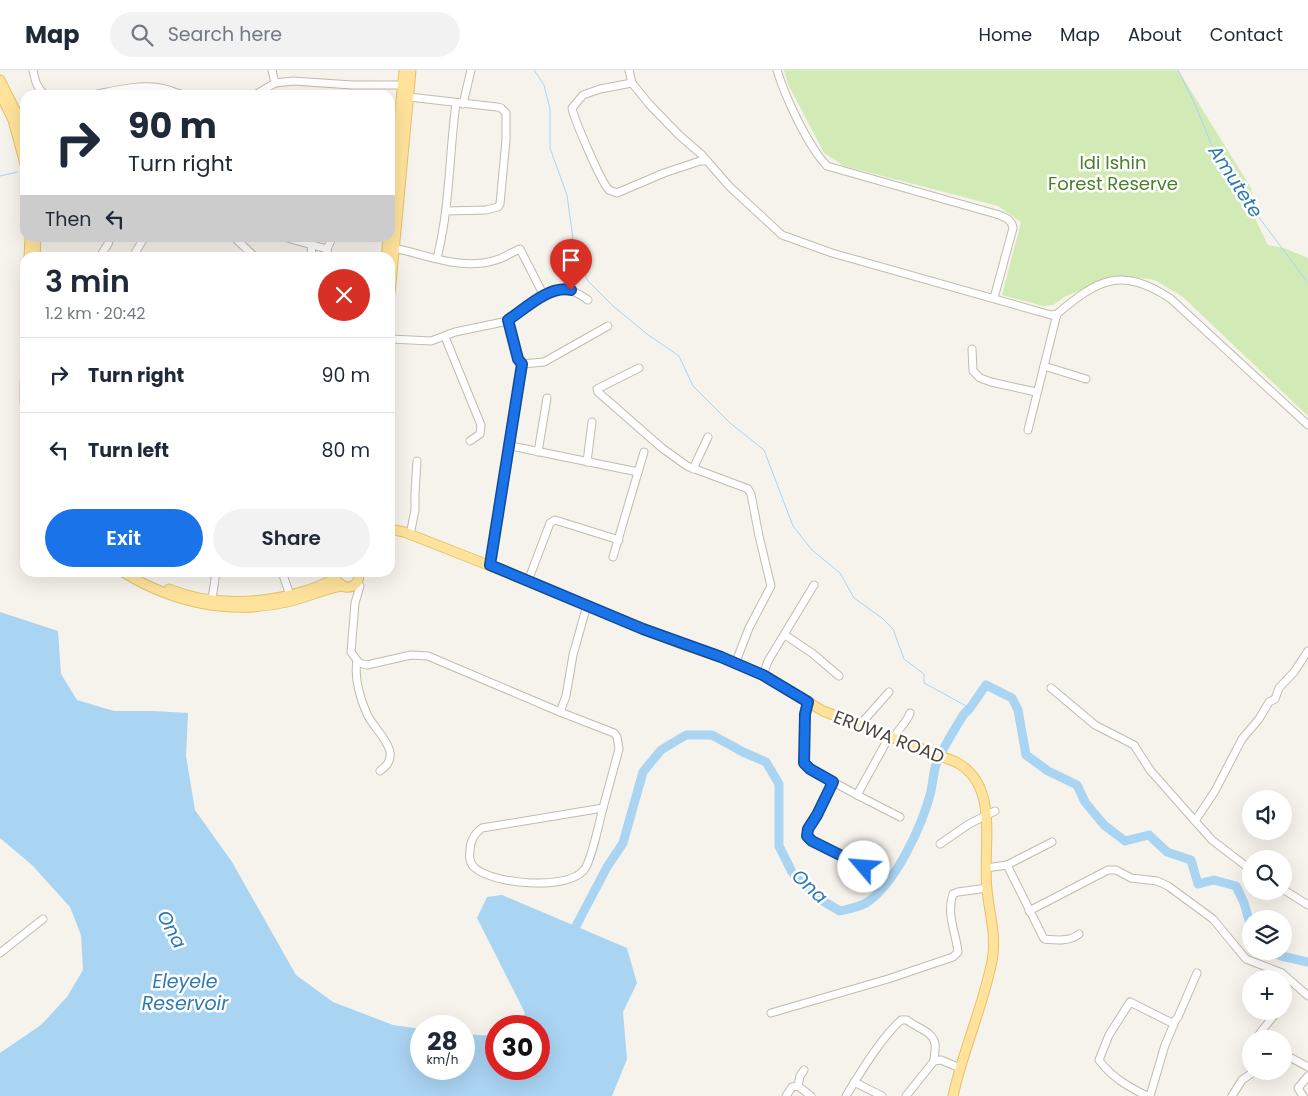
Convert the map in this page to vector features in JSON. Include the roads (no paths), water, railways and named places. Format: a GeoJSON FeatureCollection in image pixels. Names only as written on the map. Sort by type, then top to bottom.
{"type":"FeatureCollection","features":[{"type":"Feature","properties":{"kind":"main road"},"geometry":{"type":"LineString","coordinates":[[395,140],[404,70]]}},
{"type":"Feature","properties":{"kind":"main road"},"geometry":{"type":"LineString","coordinates":[[395,238],[411,70]]}},
{"type":"Feature","properties":{"kind":"main road"},"geometry":{"type":"LineString","coordinates":[[0,80],[20,122]]}},
{"type":"Feature","properties":{"kind":"main road"},"geometry":{"type":"LineString","coordinates":[[0,93],[15,128],[20,146]]}},
{"type":"Feature","properties":{"kind":"main road"},"geometry":{"type":"LineString","coordinates":[[394,252],[395,242]]}},
{"type":"Feature","properties":{"kind":"main road","name":"ERUWA ROAD"},"geometry":{"type":"LineString","coordinates":[[395,530],[490,565],[643,629],[721,657],[763,675],[823,711],[956,762],[966,769],[977,782],[986,816],[988,844],[987,888],[993,926],[994,950],[993,960],[953,1096]]}},
{"type":"Feature","properties":{"kind":"main road"},"geometry":{"type":"LineString","coordinates":[[133,577],[170,596],[193,603],[222,607],[274,605],[343,586],[349,588],[356,584],[359,577]]}},
{"type":"Feature","properties":{"kind":"main road"},"geometry":{"type":"LineString","coordinates":[[145,577],[173,590],[212,600],[241,601],[268,600],[290,595],[309,590],[333,577]]}},
{"type":"Feature","properties":{"kind":"main road"},"geometry":{"type":"LineString","coordinates":[[338,577],[343,586]]}},
{"type":"Feature","properties":{"kind":"street"},"geometry":{"type":"LineString","coordinates":[[33,70],[35,82],[40,90]]}},
{"type":"Feature","properties":{"kind":"street"},"geometry":{"type":"LineString","coordinates":[[272,70],[275,83]]}},
{"type":"Feature","properties":{"kind":"street"},"geometry":{"type":"LineString","coordinates":[[437,258],[443,232],[460,104],[471,70]]}},
{"type":"Feature","properties":{"kind":"street"},"geometry":{"type":"LineString","coordinates":[[629,70],[632,83],[649,104],[707,161],[742,199],[786,237],[832,253],[956,289],[1044,313],[1057,314]]}},
{"type":"Feature","properties":{"kind":"street"},"geometry":{"type":"LineString","coordinates":[[777,70],[780,81],[805,132],[827,166],[996,214],[1010,221],[1012,233],[994,298]]}},
{"type":"Feature","properties":{"kind":"street"},"geometry":{"type":"LineString","coordinates":[[263,90],[275,83],[310,81],[352,85],[403,85]]}},
{"type":"Feature","properties":{"kind":"street"},"geometry":{"type":"LineString","coordinates":[[632,83],[587,93],[580,96],[572,108],[597,168],[609,190],[617,193],[664,172],[700,161],[707,161]]}},
{"type":"Feature","properties":{"kind":"street"},"geometry":{"type":"LineString","coordinates":[[118,90],[148,86],[160,90]]}},
{"type":"Feature","properties":{"kind":"street"},"geometry":{"type":"LineString","coordinates":[[409,97],[497,107],[502,108],[506,114],[506,140],[500,204],[496,208],[486,210],[446,211]]}},
{"type":"Feature","properties":{"kind":"street"},"geometry":{"type":"LineString","coordinates":[[240,242],[250,252]]}},
{"type":"Feature","properties":{"kind":"street"},"geometry":{"type":"LineString","coordinates":[[303,242],[327,249]]}},
{"type":"Feature","properties":{"kind":"street"},"geometry":{"type":"LineString","coordinates":[[327,252],[330,242]]}},
{"type":"Feature","properties":{"kind":"street"},"geometry":{"type":"LineString","coordinates":[[311,244],[312,252]]}},
{"type":"Feature","properties":{"kind":"street"},"geometry":{"type":"LineString","coordinates":[[394,248],[463,264],[476,264],[497,260],[520,249],[544,296]]}},
{"type":"Feature","properties":{"kind":"street"},"geometry":{"type":"LineString","coordinates":[[1028,430],[1057,314],[1083,292],[1094,286],[1121,280],[1156,288],[1181,307],[1308,425]]}},
{"type":"Feature","properties":{"kind":"street"},"geometry":{"type":"LineString","coordinates":[[395,339],[431,341],[455,332],[508,320],[552,290],[565,288],[588,300]]}},
{"type":"Feature","properties":{"kind":"street"},"geometry":{"type":"LineString","coordinates":[[490,565],[522,364],[518,359],[508,320]]}},
{"type":"Feature","properties":{"kind":"street"},"geometry":{"type":"LineString","coordinates":[[522,364],[544,362],[608,326]]}},
{"type":"Feature","properties":{"kind":"street"},"geometry":{"type":"LineString","coordinates":[[445,337],[481,425],[480,434],[470,442]]}},
{"type":"Feature","properties":{"kind":"street"},"geometry":{"type":"LineString","coordinates":[[972,349],[974,371],[980,378],[1036,392]]}},
{"type":"Feature","properties":{"kind":"street"},"geometry":{"type":"LineString","coordinates":[[1044,366],[1086,379]]}},
{"type":"Feature","properties":{"kind":"street"},"geometry":{"type":"LineString","coordinates":[[639,368],[598,388],[598,392],[662,448],[693,469],[748,489],[752,497],[770,588],[749,628],[735,664]]}},
{"type":"Feature","properties":{"kind":"street"},"geometry":{"type":"LineString","coordinates":[[538,452],[547,398]]}},
{"type":"Feature","properties":{"kind":"street"},"geometry":{"type":"LineString","coordinates":[[587,462],[592,422]]}},
{"type":"Feature","properties":{"kind":"street"},"geometry":{"type":"LineString","coordinates":[[693,469],[708,437]]}},
{"type":"Feature","properties":{"kind":"street"},"geometry":{"type":"LineString","coordinates":[[516,447],[638,472]]}},
{"type":"Feature","properties":{"kind":"street"},"geometry":{"type":"LineString","coordinates":[[613,557],[644,452]]}},
{"type":"Feature","properties":{"kind":"street"},"geometry":{"type":"LineString","coordinates":[[410,535],[415,510],[414,493],[417,461]]}},
{"type":"Feature","properties":{"kind":"street"},"geometry":{"type":"LineString","coordinates":[[528,581],[552,521],[555,520],[619,540]]}},
{"type":"Feature","properties":{"kind":"street"},"geometry":{"type":"LineString","coordinates":[[212,600],[215,577]]}},
{"type":"Feature","properties":{"kind":"street"},"geometry":{"type":"LineString","coordinates":[[284,577],[290,595]]}},
{"type":"Feature","properties":{"kind":"street"},"geometry":{"type":"LineString","coordinates":[[356,584],[360,586],[355,603],[352,652],[359,663],[367,665],[410,655],[428,656],[560,712],[614,732],[617,737],[619,749],[603,808],[584,870],[571,879],[555,883],[536,884],[492,877],[476,869],[471,864],[470,847],[473,837],[482,828],[603,808]]}},
{"type":"Feature","properties":{"kind":"street"},"geometry":{"type":"LineString","coordinates":[[763,675],[768,662],[814,585]]}},
{"type":"Feature","properties":{"kind":"street"},"geometry":{"type":"LineString","coordinates":[[343,586],[349,588],[355,603]]}},
{"type":"Feature","properties":{"kind":"street"},"geometry":{"type":"LineString","coordinates":[[560,712],[566,696],[587,605]]}},
{"type":"Feature","properties":{"kind":"street"},"geometry":{"type":"LineString","coordinates":[[785,635],[812,653],[839,676]]}},
{"type":"Feature","properties":{"kind":"street"},"geometry":{"type":"LineString","coordinates":[[1194,820],[1215,791],[1242,739],[1259,719],[1269,702],[1275,699],[1279,688],[1294,672],[1308,651]]}},
{"type":"Feature","properties":{"kind":"street"},"geometry":{"type":"LineString","coordinates":[[357,661],[359,688],[367,715],[384,736],[389,748],[389,761],[380,771]]}},
{"type":"Feature","properties":{"kind":"street"},"geometry":{"type":"LineString","coordinates":[[1051,688],[1095,725],[1134,745],[1155,776],[1212,840],[1242,863]]}},
{"type":"Feature","properties":{"kind":"street"},"geometry":{"type":"LineString","coordinates":[[859,726],[889,692]]}},
{"type":"Feature","properties":{"kind":"street"},"geometry":{"type":"LineString","coordinates":[[808,702],[805,714],[804,763],[810,769],[857,796],[900,817]]}},
{"type":"Feature","properties":{"kind":"street"},"geometry":{"type":"LineString","coordinates":[[857,796],[892,738],[908,719],[910,713]]}},
{"type":"Feature","properties":{"kind":"street"},"geometry":{"type":"LineString","coordinates":[[833,782],[808,829],[807,836],[812,841],[864,867]]}},
{"type":"Feature","properties":{"kind":"street"},"geometry":{"type":"LineString","coordinates":[[940,844],[970,824],[995,811]]}},
{"type":"Feature","properties":{"kind":"street"},"geometry":{"type":"LineString","coordinates":[[986,868],[1007,865],[1052,842]]}},
{"type":"Feature","properties":{"kind":"street"},"geometry":{"type":"LineString","coordinates":[[1007,865],[1044,939],[1069,939],[1075,938],[1079,934]]}},
{"type":"Feature","properties":{"kind":"street"},"geometry":{"type":"LineString","coordinates":[[1029,910],[1108,870],[1116,870],[1131,878],[1157,881],[1186,898],[1213,919],[1246,958],[1282,973],[1308,996]]}},
{"type":"Feature","properties":{"kind":"street"},"geometry":{"type":"LineString","coordinates":[[771,1013],[888,979],[953,957],[958,952],[952,919],[951,901],[953,894],[987,888]]}},
{"type":"Feature","properties":{"kind":"street"},"geometry":{"type":"LineString","coordinates":[[1292,895],[1308,905]]}},
{"type":"Feature","properties":{"kind":"street"},"geometry":{"type":"LineString","coordinates":[[0,954],[43,919]]}},
{"type":"Feature","properties":{"kind":"street"},"geometry":{"type":"LineString","coordinates":[[1174,1022],[1130,1002],[1109,1035],[1099,1060],[1120,1082],[1148,1096],[1174,1027],[1174,1022],[1197,974]]}},
{"type":"Feature","properties":{"kind":"street"},"geometry":{"type":"LineString","coordinates":[[846,1096],[894,1026],[903,1019],[929,1033],[935,1045],[934,1061],[906,1096]]}},
{"type":"Feature","properties":{"kind":"street"},"geometry":{"type":"LineString","coordinates":[[1262,1030],[1270,1020]]}},
{"type":"Feature","properties":{"kind":"street"},"geometry":{"type":"LineString","coordinates":[[1292,1058],[1308,1067]]}},
{"type":"Feature","properties":{"kind":"street"},"geometry":{"type":"LineString","coordinates":[[934,1061],[941,1060],[960,1068]]}},
{"type":"Feature","properties":{"kind":"street"},"geometry":{"type":"LineString","coordinates":[[798,1086],[800,1076],[804,1070]]}},
{"type":"Feature","properties":{"kind":"street"},"geometry":{"type":"LineString","coordinates":[[1303,1096],[1298,1088],[1308,1076]]}},
{"type":"Feature","properties":{"kind":"street"},"geometry":{"type":"LineString","coordinates":[[1232,1096],[1244,1080]]}},
{"type":"Feature","properties":{"kind":"street"},"geometry":{"type":"LineString","coordinates":[[854,1082],[882,1096]]}},
{"type":"Feature","properties":{"kind":"street"},"geometry":{"type":"LineString","coordinates":[[786,1096],[792,1087],[798,1086],[811,1096]]}},
{"type":"Feature","properties":{"kind":"water","name":"Eleyele Reservoir"},"geometry":{"type":"Polygon","coordinates":[[[0,612],[58,631],[61,674],[77,700],[114,711],[188,713],[186,756],[195,810],[232,862],[296,975],[333,1002],[393,1025],[410,1027],[410,1080],[475,1080],[475,1035],[485,1035],[485,1080],[550,1080],[550,1015],[524,1015],[525,1013],[477,918],[487,897],[502,895],[627,948],[637,983],[623,1012],[627,1059],[612,1096],[0,1096],[0,1053],[41,1025],[67,997],[83,970],[81,935],[70,907],[32,865],[0,838],[0,612]]]}},
{"type":"Feature","properties":{"kind":"waterway"},"geometry":{"type":"LineString","coordinates":[[534,70],[544,85],[550,109],[550,148],[567,195],[575,253],[588,281],[613,306],[647,334],[679,356],[693,386],[730,423],[764,450],[793,526],[812,550],[840,573],[854,598],[882,618],[893,629],[904,659],[924,674],[924,683],[970,708]]}},
{"type":"Feature","properties":{"kind":"waterway","name":"Amutete"},"geometry":{"type":"LineString","coordinates":[[1178,70],[1194,102],[1212,146],[1237,188],[1308,283]]}},
{"type":"Feature","properties":{"kind":"waterway"},"geometry":{"type":"LineString","coordinates":[[0,176],[18,172]]}},
{"type":"Feature","properties":{"kind":"waterway","name":"Ona"},"geometry":{"type":"LineString","coordinates":[[576,937],[576,926],[607,867],[623,843],[643,772],[661,750],[686,735],[712,735],[766,762],[779,784],[779,846],[792,872],[816,897],[840,911],[866,903],[887,883],[906,853],[922,820],[931,791],[935,768],[942,752],[964,714],[986,685],[1012,698],[1018,710],[1026,755],[1048,771],[1077,785],[1085,802],[1104,825],[1125,841],[1149,835],[1167,852],[1191,860],[1198,884],[1214,880],[1236,886],[1246,910]]}},
{"type":"Feature","properties":{"kind":"waterway","name":"Ona"},"geometry":{"type":"LineString","coordinates":[[1292,958],[1308,962]]}},
{"type":"Feature","properties":{"kind":"park label","name":"Idi Ishin Forest Reserve"},"geometry":{"type":"Point","coordinates":[1113,174]}}]}
